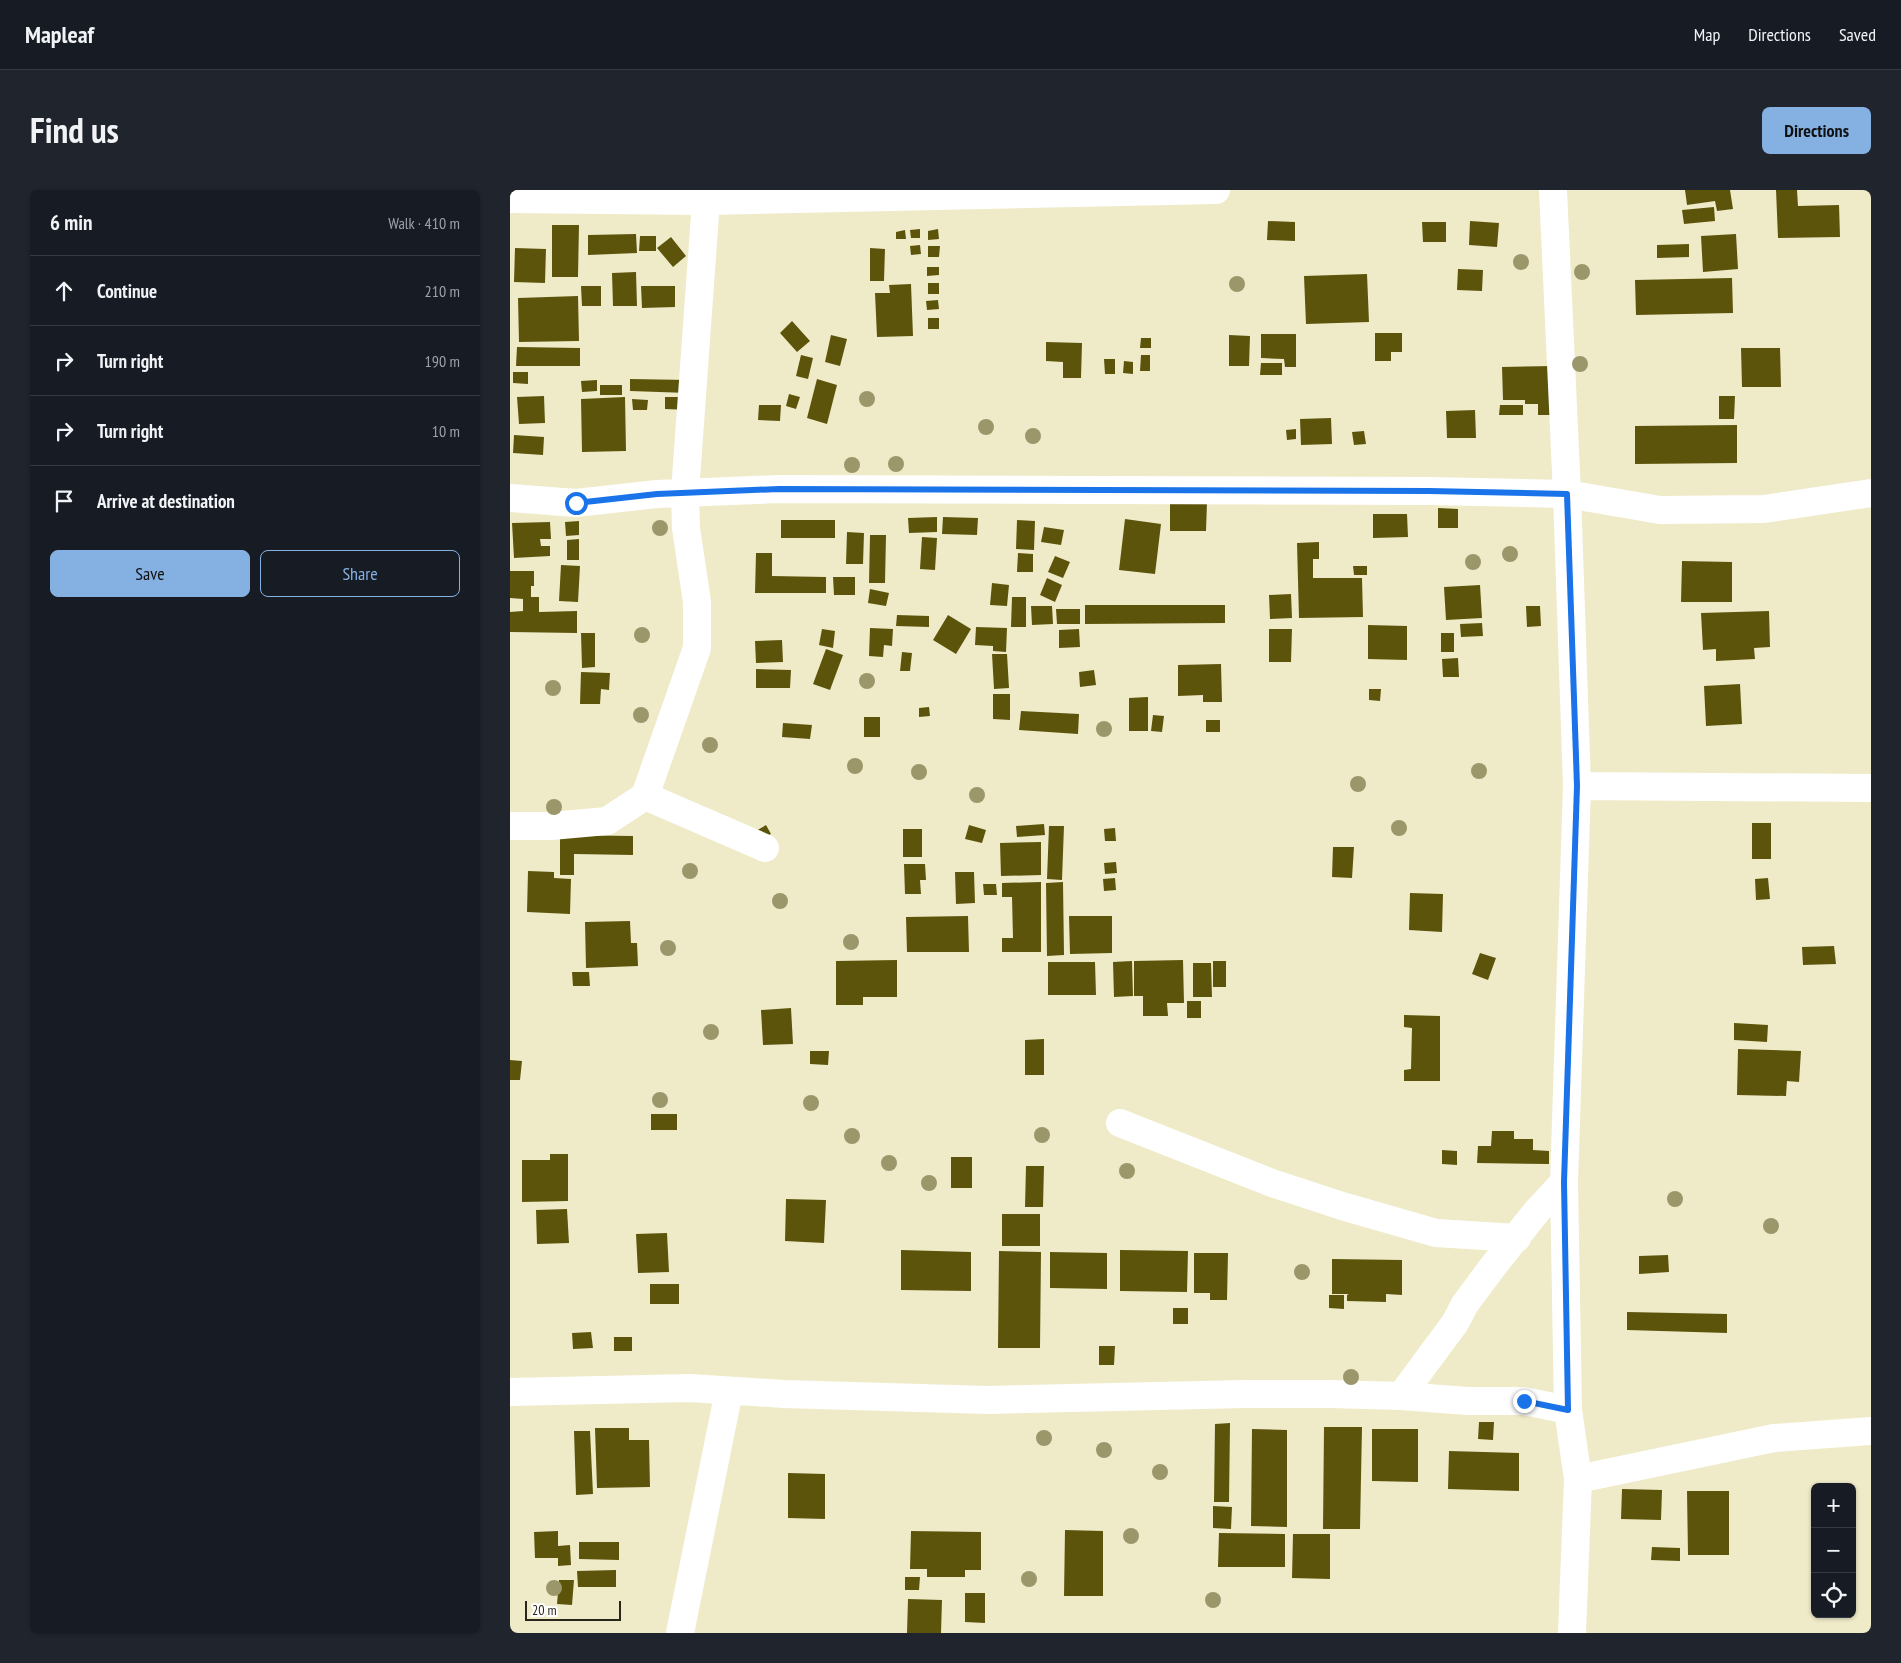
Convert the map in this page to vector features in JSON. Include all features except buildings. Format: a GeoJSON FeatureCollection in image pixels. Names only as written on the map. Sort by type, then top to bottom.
{"type":"FeatureCollection","features":[{"type":"Feature","properties":{"kind":"street"},"geometry":{"type":"LineString","coordinates":[[510,199],[1216,190]]}},
{"type":"Feature","properties":{"kind":"street"},"geometry":{"type":"LineString","coordinates":[[1553,190],[1567,494],[1577,786],[1564,1182],[1568,1410],[1578,1479],[1572,1633]]}},
{"type":"Feature","properties":{"kind":"street"},"geometry":{"type":"LineString","coordinates":[[510,826],[551,826],[607,822],[645,796],[698,648],[697,602],[686,528],[685,492],[707,195]]}},
{"type":"Feature","properties":{"kind":"street"},"geometry":{"type":"LineString","coordinates":[[510,498],[576,503],[685,492],[779,489],[1429,491],[1567,494],[1660,510],[1764,509],[1871,493]]}},
{"type":"Feature","properties":{"kind":"street"},"geometry":{"type":"LineString","coordinates":[[1577,786],[1871,788]]}},
{"type":"Feature","properties":{"kind":"street"},"geometry":{"type":"LineString","coordinates":[[645,796],[765,848]]}},
{"type":"Feature","properties":{"kind":"street"},"geometry":{"type":"LineString","coordinates":[[1120,1123],[1272,1183],[1351,1209],[1436,1233],[1517,1238]]}},
{"type":"Feature","properties":{"kind":"street"},"geometry":{"type":"LineString","coordinates":[[1401,1396],[1455,1323],[1465,1304],[1536,1211],[1564,1182]]}},
{"type":"Feature","properties":{"kind":"street"},"geometry":{"type":"LineString","coordinates":[[510,1392],[690,1388],[784,1394],[988,1400],[1244,1394],[1401,1396],[1468,1401],[1524,1401],[1568,1410]]}},
{"type":"Feature","properties":{"kind":"street"},"geometry":{"type":"LineString","coordinates":[[680,1633],[730,1391]]}},
{"type":"Feature","properties":{"kind":"street"},"geometry":{"type":"LineString","coordinates":[[1578,1479],[1774,1438],[1871,1431]]}},
{"type":"Feature","properties":{"kind":"route"},"geometry":{"type":"LineString","coordinates":[[576,503],[685,492],[779,489],[1429,491],[1567,494],[1577,786],[1572,883],[1564,1182],[1568,1410],[1524,1401]]}}]}
